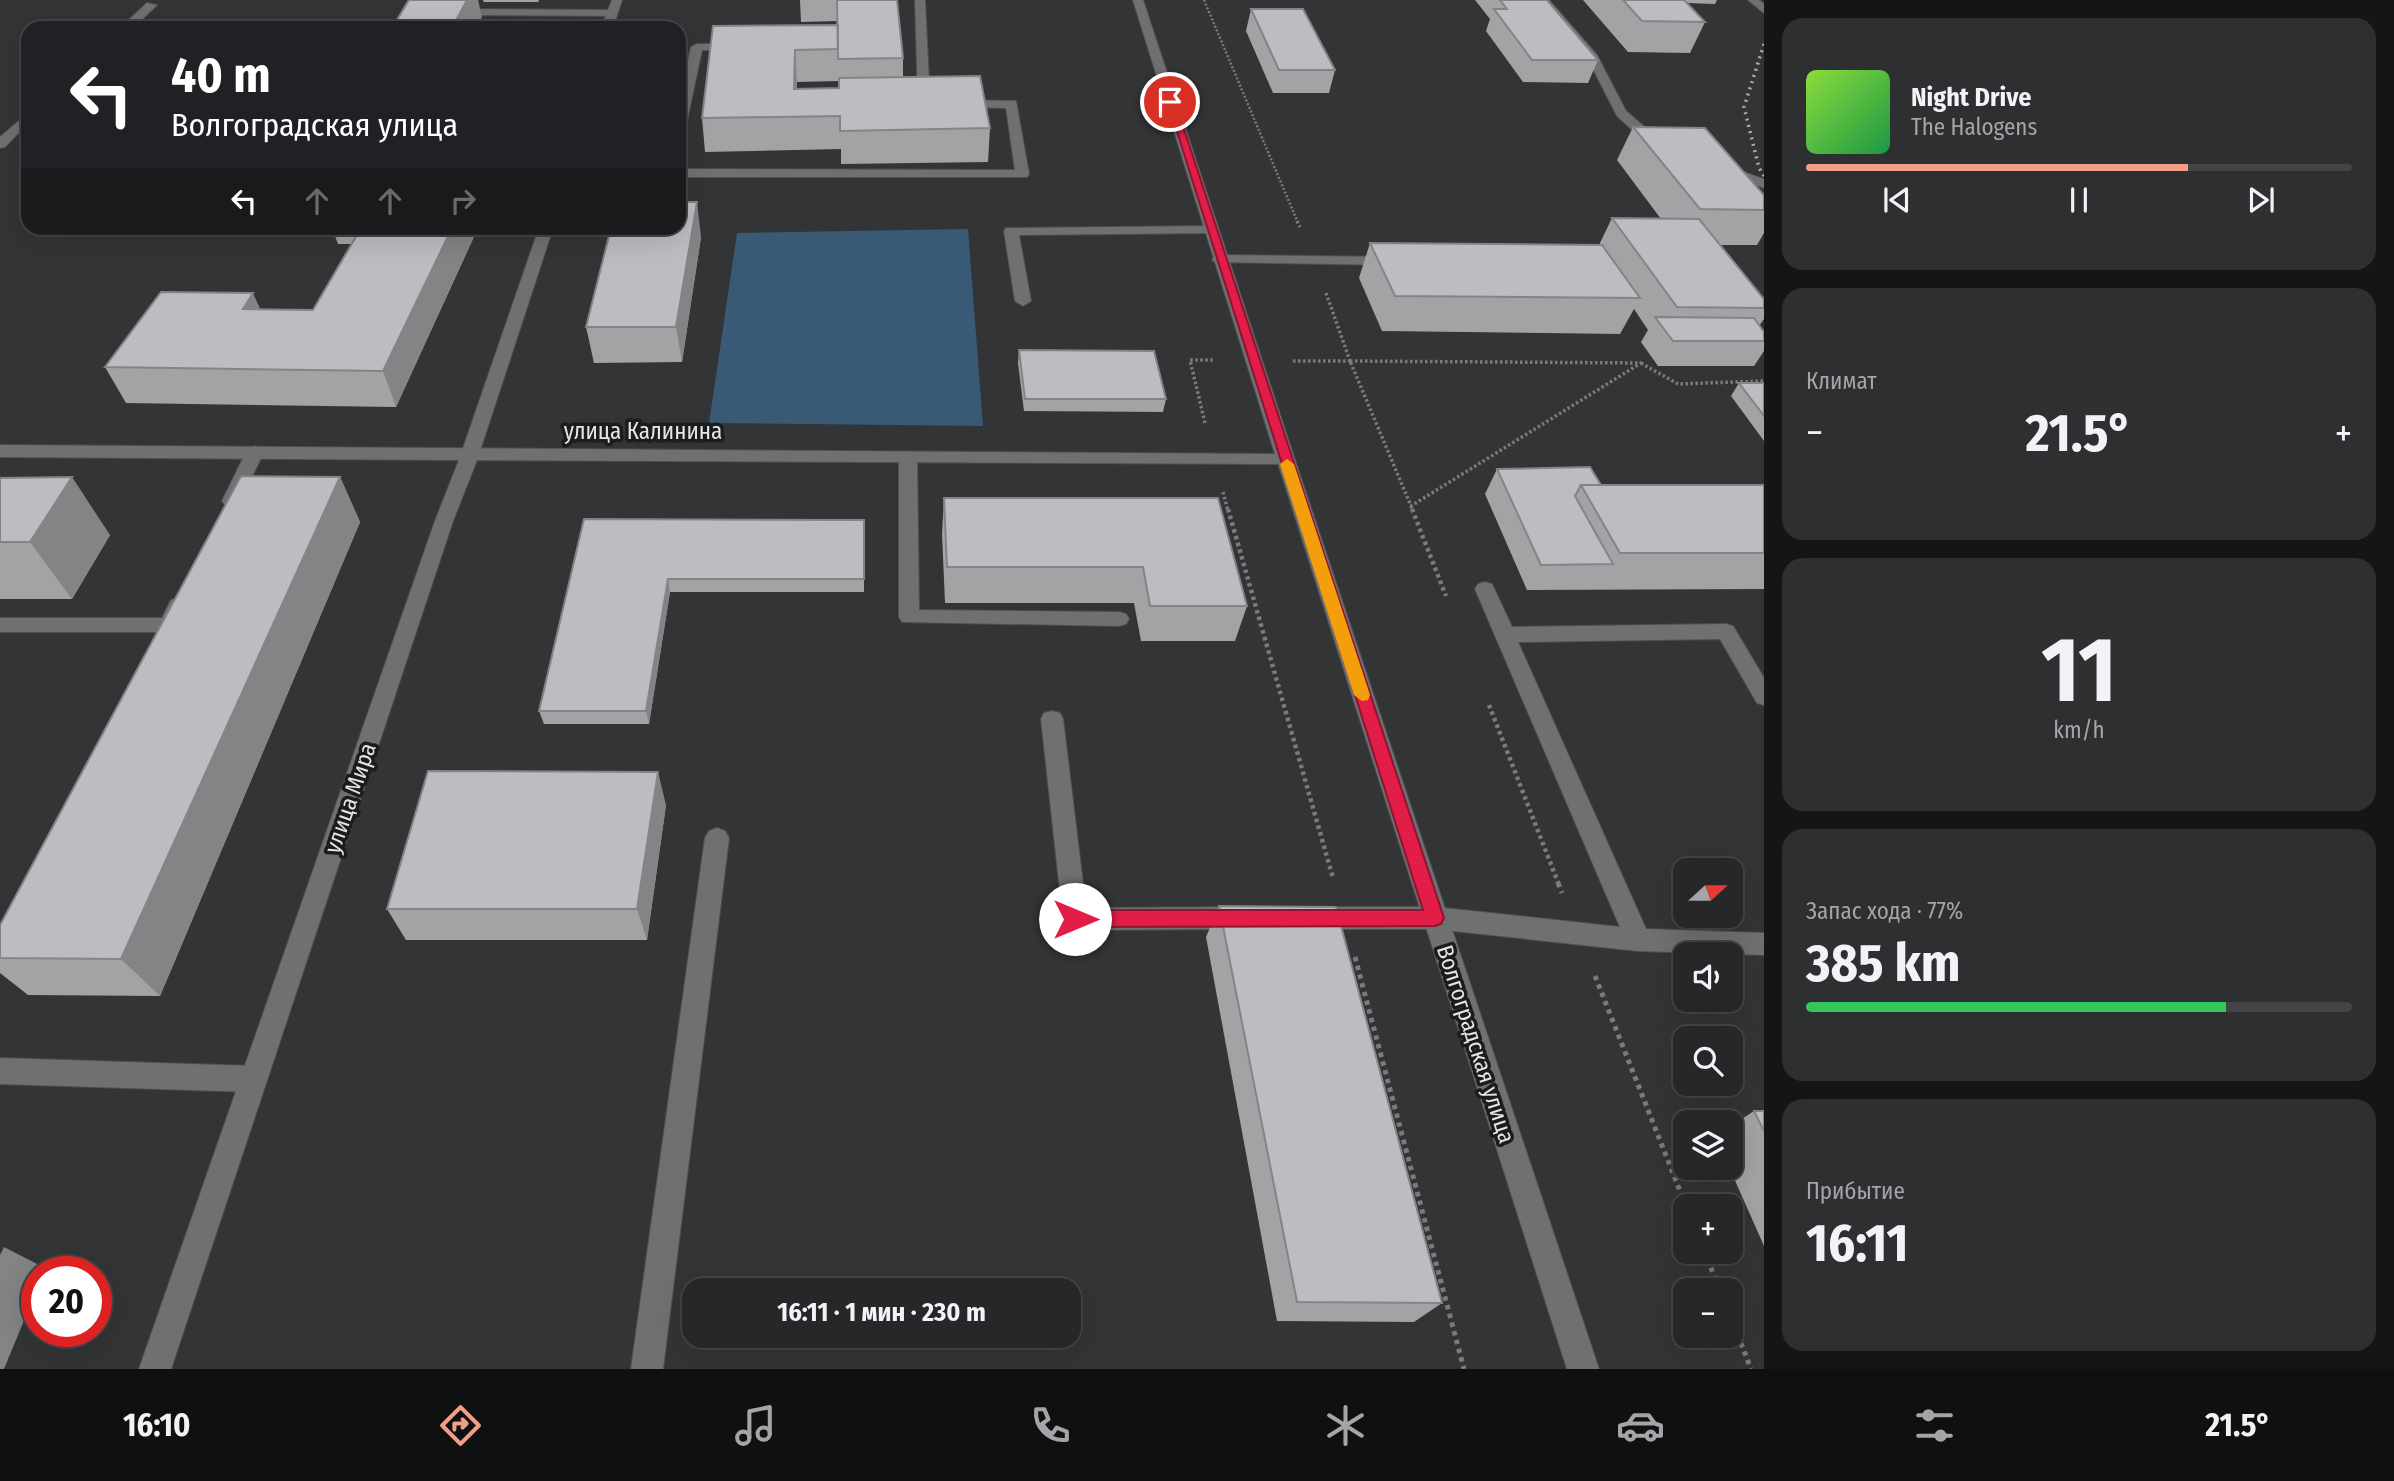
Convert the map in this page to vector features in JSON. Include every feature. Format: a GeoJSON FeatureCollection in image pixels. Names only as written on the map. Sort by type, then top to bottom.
{"type":"FeatureCollection","features":[{"type":"Feature","properties":{"kind":"street"},"geometry":{"type":"LineString","coordinates":[[468,0],[461,12],[612,13]]}},
{"type":"Feature","properties":{"kind":"street"},"geometry":{"type":"LineString","coordinates":[[609,21],[617,0]]}},
{"type":"Feature","properties":{"kind":"street"},"geometry":{"type":"LineString","coordinates":[[686,173],[1022,174],[1012,104],[925,104],[920,0]]}},
{"type":"Feature","properties":{"kind":"street","name":"Волгоградская улица"},"geometry":{"type":"LineString","coordinates":[[1138,0],[1219,259],[1583,1369]]}},
{"type":"Feature","properties":{"kind":"street"},"geometry":{"type":"LineString","coordinates":[[1543,0],[1593,58],[1621,113],[1658,146],[1670,150]]}},
{"type":"Feature","properties":{"kind":"street"},"geometry":{"type":"LineString","coordinates":[[1753,0],[1764,10]]}},
{"type":"Feature","properties":{"kind":"street"},"geometry":{"type":"LineString","coordinates":[[134,21],[151,5]]}},
{"type":"Feature","properties":{"kind":"street"},"geometry":{"type":"LineString","coordinates":[[686,98],[697,47],[750,47]]}},
{"type":"Feature","properties":{"kind":"street"},"geometry":{"type":"LineString","coordinates":[[0,144],[21,126]]}},
{"type":"Feature","properties":{"kind":"street"},"geometry":{"type":"LineString","coordinates":[[1705,163],[1764,184]]}},
{"type":"Feature","properties":{"kind":"street"},"geometry":{"type":"LineString","coordinates":[[1023,301],[1011,231],[1210,230]]}},
{"type":"Feature","properties":{"kind":"street","name":"улица Мира"},"geometry":{"type":"LineString","coordinates":[[155,1369],[544,235]]}},
{"type":"Feature","properties":{"kind":"street"},"geometry":{"type":"LineString","coordinates":[[1219,259],[1409,261]]}},
{"type":"Feature","properties":{"kind":"street","name":"улица Калинина"},"geometry":{"type":"LineString","coordinates":[[0,450],[1286,460]]}},
{"type":"Feature","properties":{"kind":"street"},"geometry":{"type":"LineString","coordinates":[[224,514],[255,453]]}},
{"type":"Feature","properties":{"kind":"street"},"geometry":{"type":"LineString","coordinates":[[908,458],[909,617],[1119,619]]}},
{"type":"Feature","properties":{"kind":"street"},"geometry":{"type":"LineString","coordinates":[[0,625],[168,625],[187,588]]}},
{"type":"Feature","properties":{"kind":"street"},"geometry":{"type":"LineString","coordinates":[[1485,589],[1638,940]]}},
{"type":"Feature","properties":{"kind":"street"},"geometry":{"type":"LineString","coordinates":[[1504,635],[1726,631],[1764,697]]}},
{"type":"Feature","properties":{"kind":"street"},"geometry":{"type":"LineString","coordinates":[[1052,719],[1075,919],[1264,918]]}},
{"type":"Feature","properties":{"kind":"street"},"geometry":{"type":"LineString","coordinates":[[647,1369],[717,838]]}},
{"type":"Feature","properties":{"kind":"street"},"geometry":{"type":"LineString","coordinates":[[1290,918],[1435,918],[1638,940],[1764,944]]}},
{"type":"Feature","properties":{"kind":"street"},"geometry":{"type":"LineString","coordinates":[[0,1071],[254,1079]]}},
{"type":"Feature","properties":{"kind":"path"},"geometry":{"type":"LineString","coordinates":[[1204,0],[1314,260],[1350,361],[1412,506],[1447,597]]}},
{"type":"Feature","properties":{"kind":"path"},"geometry":{"type":"LineString","coordinates":[[1464,1369],[1344,918],[1214,460],[1190,360],[1641,363],[1678,384],[1764,381]]}},
{"type":"Feature","properties":{"kind":"path"},"geometry":{"type":"LineString","coordinates":[[1412,506],[1641,363]]}},
{"type":"Feature","properties":{"kind":"path"},"geometry":{"type":"LineString","coordinates":[[1488,701],[1681,1194]]}},
{"type":"Feature","properties":{"kind":"path"},"geometry":{"type":"LineString","coordinates":[[1743,1348],[1751,1369]]}},
{"type":"Feature","properties":{"kind":"shaded area"},"geometry":{"type":"Polygon","coordinates":[[[968,229],[983,426],[709,423],[737,233],[968,229]]]}},
{"type":"Feature","properties":{"kind":"building"},"geometry":{"type":"Polygon","coordinates":[[[409,0],[467,0],[456,21],[396,21],[409,0]]]}},
{"type":"Feature","properties":{"kind":"building"},"geometry":{"type":"Polygon","coordinates":[[[837,0],[897,0],[903,58],[838,59],[837,0]]]}},
{"type":"Feature","properties":{"kind":"building"},"geometry":{"type":"Polygon","coordinates":[[[1500,0],[1547,0],[1598,60],[1532,60],[1494,9],[1507,9],[1500,0]]]}},
{"type":"Feature","properties":{"kind":"building"},"geometry":{"type":"Polygon","coordinates":[[[1623,0],[1684,0],[1705,22],[1642,21],[1623,0]]]}},
{"type":"Feature","properties":{"kind":"building"},"geometry":{"type":"Polygon","coordinates":[[[1251,9],[1303,9],[1335,70],[1279,70],[1251,9]]]}},
{"type":"Feature","properties":{"kind":"building"},"geometry":{"type":"Polygon","coordinates":[[[838,25],[838,49],[795,50],[794,89],[839,88],[839,78],[980,76],[990,128],[840,131],[840,116],[702,118],[713,26],[838,25]]]}},
{"type":"Feature","properties":{"kind":"building"},"geometry":{"type":"Polygon","coordinates":[[[1633,127],[1705,128],[1764,195],[1764,210],[1700,209],[1633,127]]]}},
{"type":"Feature","properties":{"kind":"building"},"geometry":{"type":"Polygon","coordinates":[[[686,202],[697,202],[676,327],[586,327],[609,235],[686,235],[686,202]]]}},
{"type":"Feature","properties":{"kind":"building"},"geometry":{"type":"Polygon","coordinates":[[[1612,218],[1699,219],[1764,299],[1764,308],[1677,307],[1612,218]]]}},
{"type":"Feature","properties":{"kind":"building"},"geometry":{"type":"Polygon","coordinates":[[[357,235],[449,235],[383,371],[105,367],[161,292],[253,293],[243,309],[313,310],[357,235]]]}},
{"type":"Feature","properties":{"kind":"building"},"geometry":{"type":"Polygon","coordinates":[[[1370,243],[1602,245],[1640,298],[1395,296],[1370,243]]]}},
{"type":"Feature","properties":{"kind":"building"},"geometry":{"type":"Polygon","coordinates":[[[1655,317],[1754,318],[1764,332],[1764,341],[1673,341],[1655,317]]]}},
{"type":"Feature","properties":{"kind":"building"},"geometry":{"type":"Polygon","coordinates":[[[1019,350],[1154,351],[1166,399],[1025,399],[1019,350]]]}},
{"type":"Feature","properties":{"kind":"building"},"geometry":{"type":"Polygon","coordinates":[[[1739,383],[1764,383],[1764,416],[1739,383]]]}},
{"type":"Feature","properties":{"kind":"building"},"geometry":{"type":"Polygon","coordinates":[[[1590,467],[1601,485],[1581,485],[1575,496],[1613,564],[1541,565],[1497,469],[1590,467]]]}},
{"type":"Feature","properties":{"kind":"building"},"geometry":{"type":"Polygon","coordinates":[[[241,476],[340,477],[121,959],[0,958],[0,925],[241,476]]]}},
{"type":"Feature","properties":{"kind":"building"},"geometry":{"type":"Polygon","coordinates":[[[72,477],[30,542],[0,542],[0,478],[72,477]]]}},
{"type":"Feature","properties":{"kind":"building"},"geometry":{"type":"Polygon","coordinates":[[[1581,485],[1764,485],[1764,553],[1620,553],[1581,485]]]}},
{"type":"Feature","properties":{"kind":"building"},"geometry":{"type":"Polygon","coordinates":[[[944,498],[1218,498],[1247,606],[1150,606],[1143,567],[947,567],[944,498]]]}},
{"type":"Feature","properties":{"kind":"building"},"geometry":{"type":"Polygon","coordinates":[[[584,519],[864,520],[864,579],[668,579],[646,711],[539,711],[584,519]]]}},
{"type":"Feature","properties":{"kind":"building"},"geometry":{"type":"Polygon","coordinates":[[[428,771],[658,772],[637,909],[387,909],[428,771]]]}},
{"type":"Feature","properties":{"kind":"building"},"geometry":{"type":"Polygon","coordinates":[[[1219,906],[1336,907],[1442,1303],[1297,1302],[1219,906]]]}},
{"type":"Feature","properties":{"kind":"building"},"geometry":{"type":"Polygon","coordinates":[[[1754,1111],[1764,1111],[1764,1131],[1754,1111]]]}},
{"type":"Feature","properties":{"kind":"railway"},"geometry":{"type":"LineString","coordinates":[[1764,44],[1744,107],[1759,168],[1764,176]]}},
{"type":"Feature","properties":{"kind":"slow traffic"},"geometry":{"type":"LineString","coordinates":[[1287,464],[1362,695]]}},
{"type":"Feature","properties":{"kind":"route"},"geometry":{"type":"LineString","coordinates":[[1075,919],[1435,918],[1170,102]]}}]}
